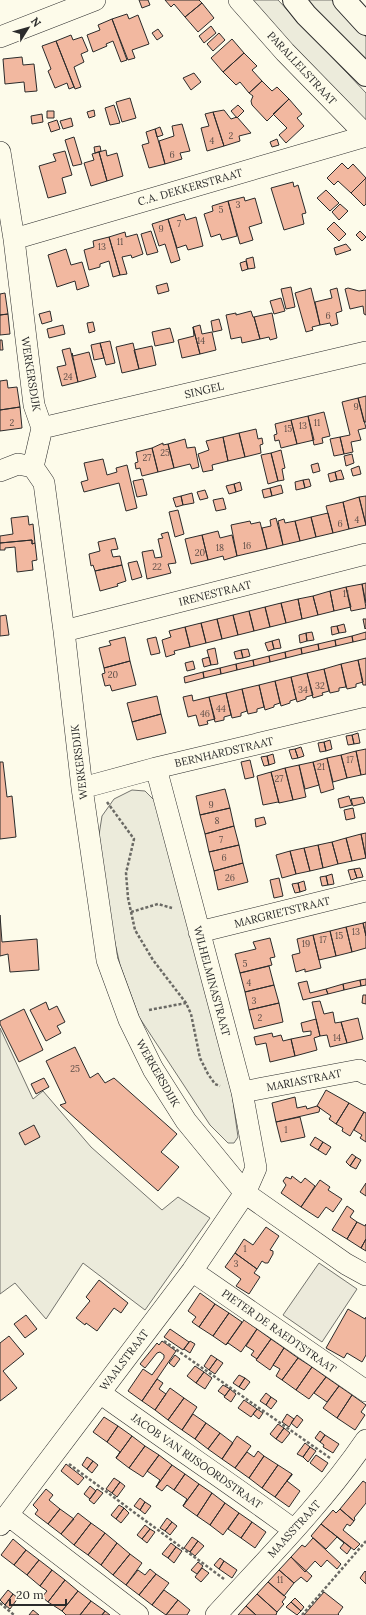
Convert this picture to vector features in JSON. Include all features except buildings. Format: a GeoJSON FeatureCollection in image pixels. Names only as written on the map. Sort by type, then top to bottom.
{"type":"FeatureCollection","features":[{"type":"Feature","properties":{"kind":"main road"},"geometry":{"type":"LineString","coordinates":[[294,0],[306,15],[366,75]]}},
{"type":"Feature","properties":{"kind":"main road"},"geometry":{"type":"LineString","coordinates":[[344,0],[366,24]]}},
{"type":"Feature","properties":{"kind":"street"},"geometry":{"type":"LineString","coordinates":[[0,37],[95,0]]}},
{"type":"Feature","properties":{"kind":"street","name":"PARALLELSTRAAT"},"geometry":{"type":"LineString","coordinates":[[239,0],[285,52],[366,136]]}},
{"type":"Feature","properties":{"kind":"street","name":"C.A. DEKKERSTRAAT"},"geometry":{"type":"LineString","coordinates":[[14,239],[366,136]]}},
{"type":"Feature","properties":{"kind":"street","name":"WERKERSDIJK"},"geometry":{"type":"LineString","coordinates":[[0,152],[14,239],[34,405],[42,428]]}},
{"type":"Feature","properties":{"kind":"street","name":"SINGEL"},"geometry":{"type":"LineString","coordinates":[[42,428],[366,352]]}},
{"type":"Feature","properties":{"kind":"street"},"geometry":{"type":"LineString","coordinates":[[0,471],[18,464],[33,467],[42,428]]}},
{"type":"Feature","properties":{"kind":"street","name":"WERKERSDIJK"},"geometry":{"type":"LineString","coordinates":[[33,467],[44,483],[64,631],[88,787],[107,960],[129,1020],[153,1069],[186,1121],[246,1192],[346,1264],[366,1275]]}},
{"type":"Feature","properties":{"kind":"street","name":"IRENESTRAAT"},"geometry":{"type":"LineString","coordinates":[[64,631],[366,554]]}},
{"type":"Feature","properties":{"kind":"street","name":"BERNHARDSTRAAT"},"geometry":{"type":"LineString","coordinates":[[88,787],[156,768],[366,718]]}},
{"type":"Feature","properties":{"kind":"street","name":"WILHELMINASTRAAT"},"geometry":{"type":"LineString","coordinates":[[156,768],[240,1088],[256,1168],[246,1192]]}},
{"type":"Feature","properties":{"kind":"street","name":"MARGRIETSTRAAT"},"geometry":{"type":"LineString","coordinates":[[199,932],[366,891]]}},
{"type":"Feature","properties":{"kind":"street","name":"MARIASTRAAT"},"geometry":{"type":"LineString","coordinates":[[240,1088],[359,1070],[366,1074]]}},
{"type":"Feature","properties":{"kind":"street","name":"WAALSTRAAT"},"geometry":{"type":"LineString","coordinates":[[4,1520],[192,1271],[246,1192]]}},
{"type":"Feature","properties":{"kind":"street","name":"PIETER DE RAEDTSTRAAT"},"geometry":{"type":"LineString","coordinates":[[192,1271],[366,1391]]}},
{"type":"Feature","properties":{"kind":"street","name":"JACOB VAN RIJSOORDSTRAAT"},"geometry":{"type":"LineString","coordinates":[[100,1392],[192,1459],[216,1474],[294,1530]]}},
{"type":"Feature","properties":{"kind":"street","name":"MAASSTRAAT"},"geometry":{"type":"LineString","coordinates":[[216,1615],[294,1530],[346,1469],[366,1440]]}},
{"type":"Feature","properties":{"kind":"street"},"geometry":{"type":"LineString","coordinates":[[4,1520],[138,1615]]}},
{"type":"Feature","properties":{"kind":"path"},"geometry":{"type":"LineString","coordinates":[[88,787],[134,839],[126,873],[128,898],[135,930],[153,960],[186,1003],[191,1014],[200,1058],[208,1074],[215,1084],[228,1089],[240,1088]]}},
{"type":"Feature","properties":{"kind":"path"},"geometry":{"type":"LineString","coordinates":[[131,912],[158,904],[175,909],[193,909]]}},
{"type":"Feature","properties":{"kind":"path"},"geometry":{"type":"LineString","coordinates":[[149,1010],[186,1003]]}},
{"type":"Feature","properties":{"kind":"path"},"geometry":{"type":"LineString","coordinates":[[148,1329],[346,1469]]}},
{"type":"Feature","properties":{"kind":"path"},"geometry":{"type":"LineString","coordinates":[[54,1453],[239,1590]]}},
{"type":"Feature","properties":{"kind":"path"},"geometry":{"type":"LineString","coordinates":[[302,1615],[366,1541]]}},
{"type":"Feature","properties":{"kind":"path"},"geometry":{"type":"LineString","coordinates":[[0,1603],[14,1615]]}},
{"type":"Feature","properties":{"kind":"shaded area"},"geometry":{"type":"Polygon","coordinates":[[[245,0],[278,0],[366,93],[366,126],[245,0]]]}},
{"type":"Feature","properties":{"kind":"shaded area"},"geometry":{"type":"Polygon","coordinates":[[[307,0],[332,0],[366,37],[366,64],[307,0]]]}},
{"type":"Feature","properties":{"kind":"shaded area"},"geometry":{"type":"Polygon","coordinates":[[[132,790],[145,791],[155,801],[232,1094],[238,1137],[234,1143],[228,1143],[210,1125],[139,1017],[120,965],[110,921],[99,835],[102,816],[114,799],[132,790]]]}},
{"type":"Feature","properties":{"kind":"shaded area"},"geometry":{"type":"Polygon","coordinates":[[[0,1028],[33,1099],[43,1091],[91,1147],[162,1210],[178,1197],[210,1218],[145,1310],[83,1263],[46,1319],[15,1283],[0,1294],[0,1028]]]}},
{"type":"Feature","properties":{"kind":"shaded area"},"geometry":{"type":"Polygon","coordinates":[[[319,1263],[357,1289],[322,1342],[283,1315],[319,1263]]]}}]}
